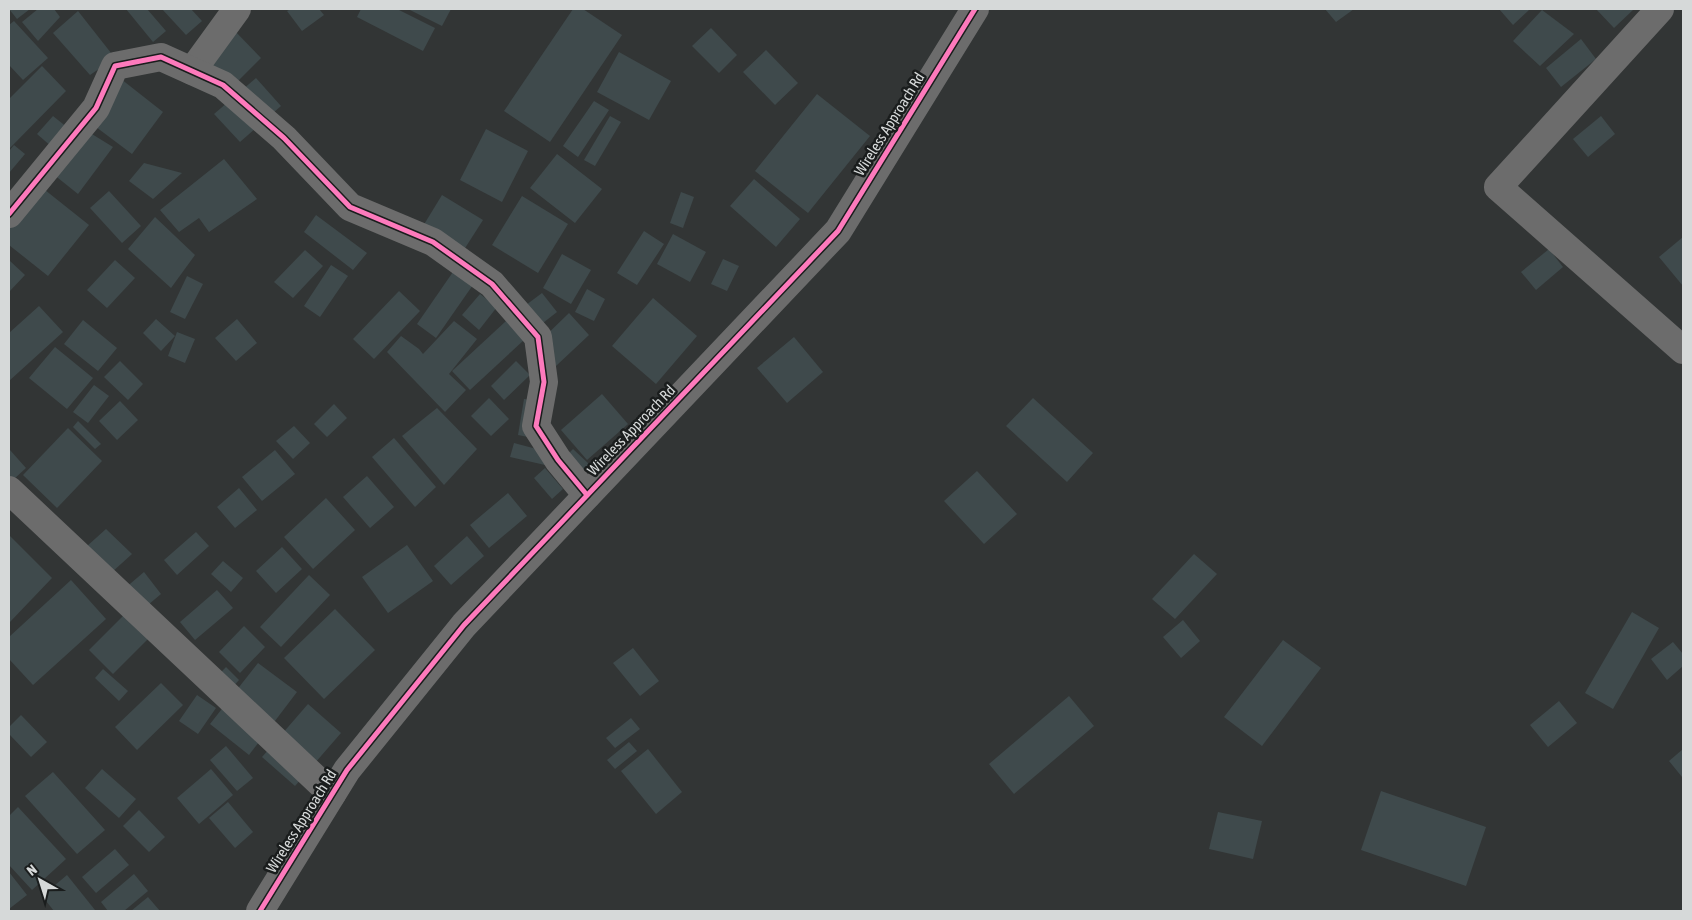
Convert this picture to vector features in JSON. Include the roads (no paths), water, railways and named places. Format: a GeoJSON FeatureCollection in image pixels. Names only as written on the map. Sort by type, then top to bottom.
{"type":"FeatureCollection","features":[{"type":"Feature","properties":{"kind":"street"},"geometry":{"type":"LineString","coordinates":[[192,71],[237,9]]}},
{"type":"Feature","properties":{"kind":"street","name":"Wireless Approach Rd"},"geometry":{"type":"LineString","coordinates":[[260,911],[348,770],[464,625],[838,231],[975,9]]}},
{"type":"Feature","properties":{"kind":"street"},"geometry":{"type":"LineString","coordinates":[[1660,9],[1498,187],[1683,350]]}},
{"type":"Feature","properties":{"kind":"street"},"geometry":{"type":"LineString","coordinates":[[9,214],[96,108],[115,66],[161,57],[223,85],[284,138],[350,206],[433,242],[492,284],[538,336],[544,382],[536,426],[558,460],[587,495]]}},
{"type":"Feature","properties":{"kind":"street"},"geometry":{"type":"LineString","coordinates":[[9,490],[332,794]]}}]}
